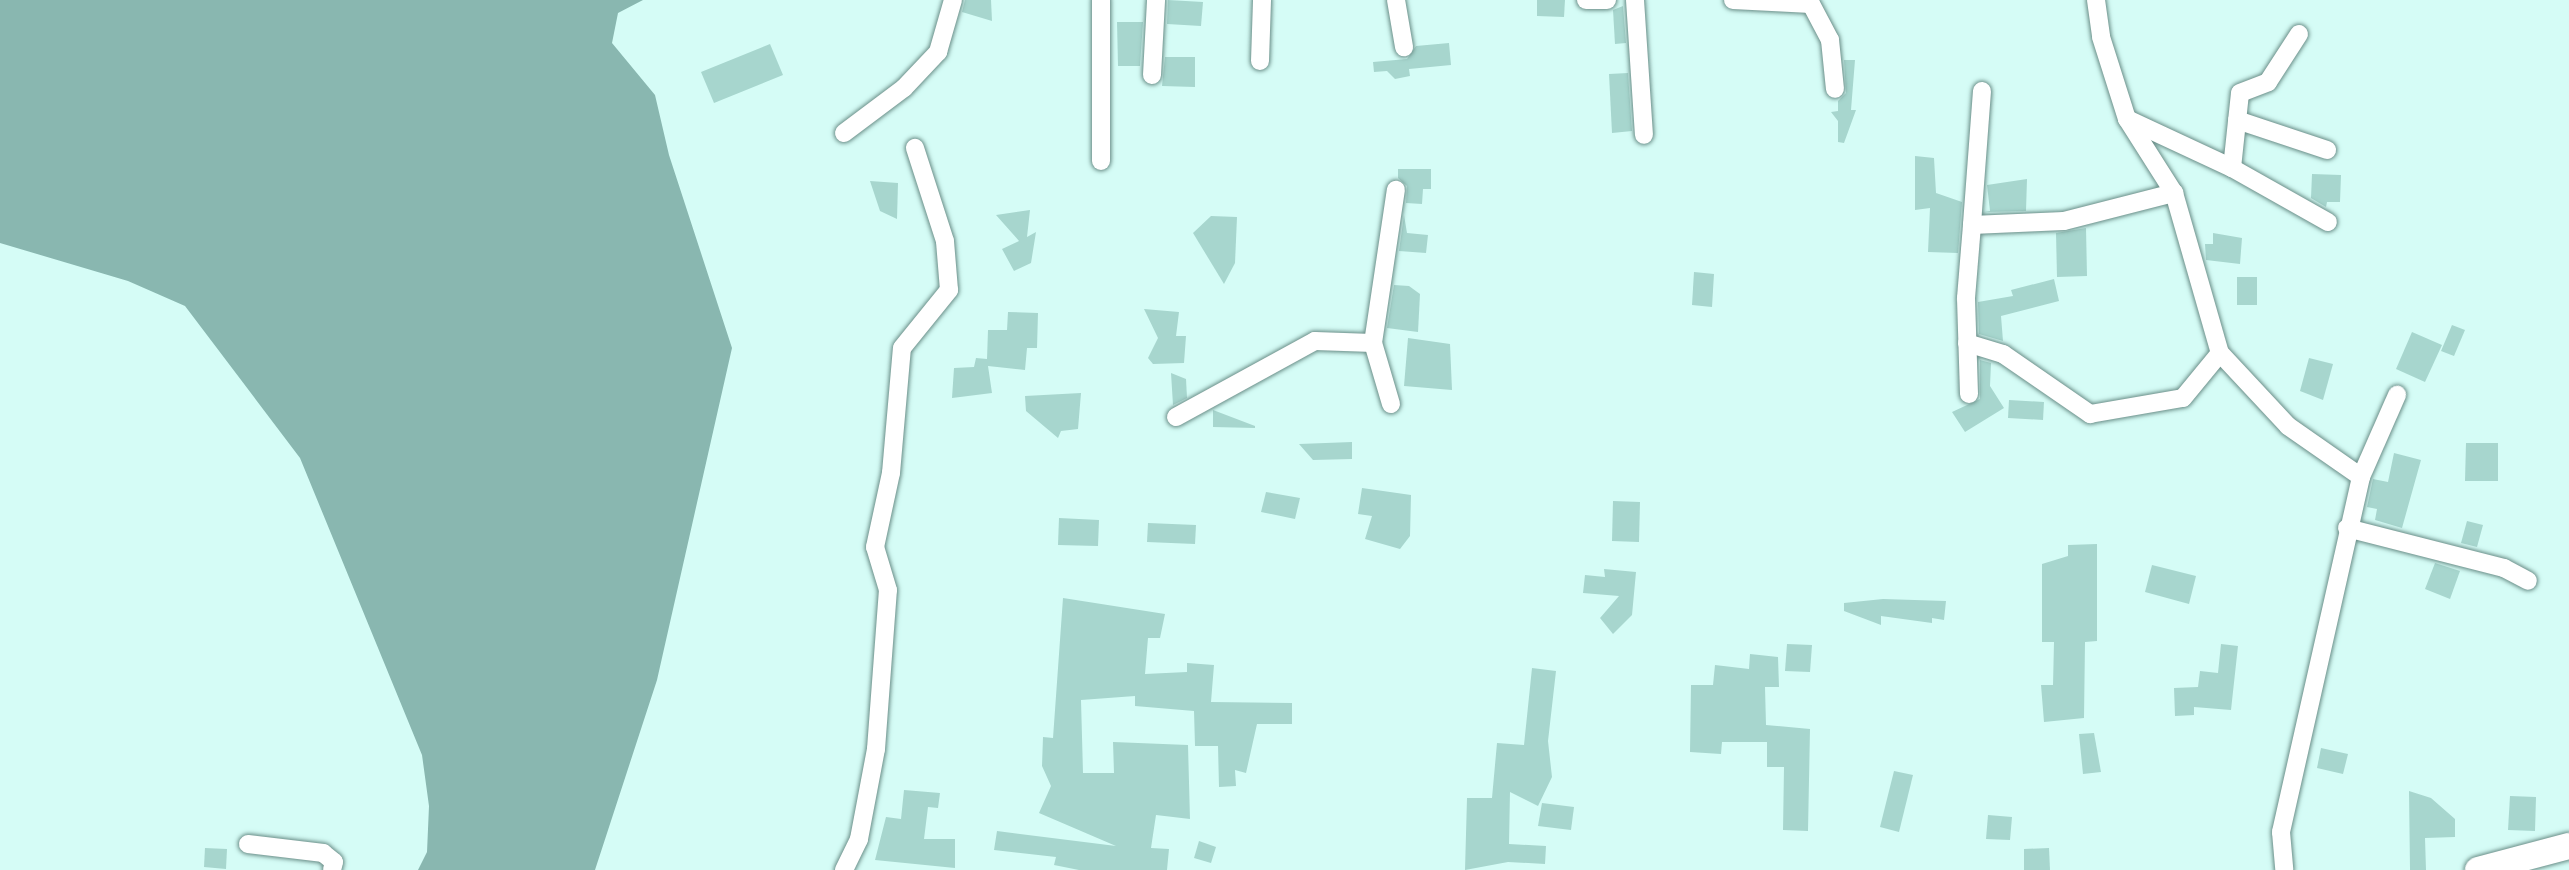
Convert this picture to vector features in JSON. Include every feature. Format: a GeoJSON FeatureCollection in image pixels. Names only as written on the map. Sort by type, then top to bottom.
{"type":"FeatureCollection","features":[{"type":"Feature","properties":{"kind":"main road"},"geometry":{"type":"LineString","coordinates":[[2478,870],[2569,846]]}},
{"type":"Feature","properties":{"kind":"street"},"geometry":{"type":"LineString","coordinates":[[844,133],[904,88],[938,52],[953,0]]}},
{"type":"Feature","properties":{"kind":"street"},"geometry":{"type":"LineString","coordinates":[[1101,0],[1101,161]]}},
{"type":"Feature","properties":{"kind":"street"},"geometry":{"type":"LineString","coordinates":[[1152,75],[1156,0]]}},
{"type":"Feature","properties":{"kind":"street"},"geometry":{"type":"LineString","coordinates":[[1260,61],[1262,0]]}},
{"type":"Feature","properties":{"kind":"street"},"geometry":{"type":"LineString","coordinates":[[1396,0],[1404,47]]}},
{"type":"Feature","properties":{"kind":"street"},"geometry":{"type":"LineString","coordinates":[[1586,0],[1607,0]]}},
{"type":"Feature","properties":{"kind":"street"},"geometry":{"type":"LineString","coordinates":[[1635,0],[1644,135]]}},
{"type":"Feature","properties":{"kind":"street"},"geometry":{"type":"LineString","coordinates":[[1733,0],[1811,4],[1830,40],[1835,89]]}},
{"type":"Feature","properties":{"kind":"street"},"geometry":{"type":"LineString","coordinates":[[2096,0],[2101,37],[2127,119],[2174,193],[2220,353],[2288,426],[2361,477]]}},
{"type":"Feature","properties":{"kind":"street"},"geometry":{"type":"LineString","coordinates":[[2232,168],[2240,93],[2268,82],[2299,34]]}},
{"type":"Feature","properties":{"kind":"street"},"geometry":{"type":"LineString","coordinates":[[1969,394],[1967,343],[1972,225],[1982,91]]}},
{"type":"Feature","properties":{"kind":"street"},"geometry":{"type":"LineString","coordinates":[[2127,119],[2232,168],[2328,222]]}},
{"type":"Feature","properties":{"kind":"street"},"geometry":{"type":"LineString","coordinates":[[2237,120],[2327,150]]}},
{"type":"Feature","properties":{"kind":"street"},"geometry":{"type":"LineString","coordinates":[[844,870],[859,839],[876,749],[888,590],[875,547],[891,473],[902,348],[949,290],[945,241],[915,148]]}},
{"type":"Feature","properties":{"kind":"street"},"geometry":{"type":"LineString","coordinates":[[1391,404],[1373,343],[1396,190]]}},
{"type":"Feature","properties":{"kind":"street"},"geometry":{"type":"LineString","coordinates":[[1972,225],[2064,221],[2174,193]]}},
{"type":"Feature","properties":{"kind":"street"},"geometry":{"type":"LineString","coordinates":[[1176,417],[1315,341],[1373,343]]}},
{"type":"Feature","properties":{"kind":"street"},"geometry":{"type":"LineString","coordinates":[[1967,343],[2003,354],[2090,414],[2183,398],[2220,353]]}},
{"type":"Feature","properties":{"kind":"street"},"geometry":{"type":"LineString","coordinates":[[2284,870],[2281,832],[2347,528],[2361,477],[2397,395]]}},
{"type":"Feature","properties":{"kind":"street"},"geometry":{"type":"LineString","coordinates":[[2347,528],[2504,568],[2528,581]]}},
{"type":"Feature","properties":{"kind":"street"},"geometry":{"type":"LineString","coordinates":[[248,844],[323,853],[334,862],[332,870]]}},
{"type":"Feature","properties":{"kind":"shaded area"},"geometry":{"type":"Polygon","coordinates":[[[0,0],[643,0],[618,13],[612,43],[655,95],[669,155],[732,348],[657,680],[595,870],[418,870],[427,852],[429,806],[422,755],[300,458],[185,306],[128,281],[0,243],[0,0]]]}},
{"type":"Feature","properties":{"kind":"building"},"geometry":{"type":"Polygon","coordinates":[[[965,0],[991,0],[992,21],[962,12],[965,0]]]}},
{"type":"Feature","properties":{"kind":"building"},"geometry":{"type":"Polygon","coordinates":[[[1168,0],[1203,2],[1201,26],[1167,24],[1168,0]]]}},
{"type":"Feature","properties":{"kind":"building"},"geometry":{"type":"Polygon","coordinates":[[[1537,0],[1565,0],[1564,17],[1537,16],[1537,0]]]}},
{"type":"Feature","properties":{"kind":"building"},"geometry":{"type":"Polygon","coordinates":[[[1623,6],[1626,43],[1615,44],[1613,10],[1623,6]]]}},
{"type":"Feature","properties":{"kind":"building"},"geometry":{"type":"Polygon","coordinates":[[[1117,22],[1143,22],[1140,66],[1118,66],[1117,22]]]}},
{"type":"Feature","properties":{"kind":"building"},"geometry":{"type":"Polygon","coordinates":[[[1449,43],[1451,65],[1409,69],[1410,76],[1395,79],[1387,71],[1374,72],[1373,62],[1407,59],[1416,46],[1449,43]]]}},
{"type":"Feature","properties":{"kind":"building"},"geometry":{"type":"Polygon","coordinates":[[[770,44],[783,75],[714,103],[701,72],[770,44]]]}},
{"type":"Feature","properties":{"kind":"building"},"geometry":{"type":"Polygon","coordinates":[[[1165,57],[1195,57],[1195,87],[1162,86],[1165,57]]]}},
{"type":"Feature","properties":{"kind":"building"},"geometry":{"type":"Polygon","coordinates":[[[1844,60],[1855,60],[1851,110],[1856,110],[1844,143],[1838,142],[1838,121],[1831,112],[1838,111],[1838,101],[1846,93],[1844,60]]]}},
{"type":"Feature","properties":{"kind":"building"},"geometry":{"type":"Polygon","coordinates":[[[1628,73],[1632,131],[1612,133],[1609,74],[1628,73]]]}},
{"type":"Feature","properties":{"kind":"building"},"geometry":{"type":"Polygon","coordinates":[[[1915,156],[1934,158],[1936,193],[1962,202],[1958,253],[1928,252],[1930,208],[1915,210],[1915,156]]]}},
{"type":"Feature","properties":{"kind":"building"},"geometry":{"type":"Polygon","coordinates":[[[1398,169],[1431,169],[1431,189],[1423,189],[1422,204],[1406,203],[1407,186],[1398,178],[1398,169]]]}},
{"type":"Feature","properties":{"kind":"building"},"geometry":{"type":"Polygon","coordinates":[[[2312,174],[2341,175],[2340,202],[2327,202],[2326,207],[2311,198],[2312,174]]]}},
{"type":"Feature","properties":{"kind":"building"},"geometry":{"type":"Polygon","coordinates":[[[2027,179],[2026,211],[1985,212],[1990,211],[1987,185],[2027,179]]]}},
{"type":"Feature","properties":{"kind":"building"},"geometry":{"type":"Polygon","coordinates":[[[870,181],[898,183],[897,219],[880,211],[870,181]]]}},
{"type":"Feature","properties":{"kind":"building"},"geometry":{"type":"Polygon","coordinates":[[[1030,210],[1027,237],[1036,232],[1031,263],[1014,271],[1002,249],[1019,241],[996,215],[1030,210]]]}},
{"type":"Feature","properties":{"kind":"building"},"geometry":{"type":"Polygon","coordinates":[[[1404,215],[1407,233],[1428,235],[1426,253],[1399,251],[1404,215]]]}},
{"type":"Feature","properties":{"kind":"building"},"geometry":{"type":"Polygon","coordinates":[[[1211,216],[1237,217],[1235,263],[1224,284],[1193,233],[1211,216]]]}},
{"type":"Feature","properties":{"kind":"building"},"geometry":{"type":"Polygon","coordinates":[[[2086,228],[2087,276],[2057,277],[2056,233],[2086,228]]]}},
{"type":"Feature","properties":{"kind":"building"},"geometry":{"type":"Polygon","coordinates":[[[2213,233],[2242,238],[2240,264],[2206,260],[2205,244],[2213,244],[2213,233]]]}},
{"type":"Feature","properties":{"kind":"building"},"geometry":{"type":"Polygon","coordinates":[[[1694,272],[1714,274],[1712,307],[1692,305],[1694,272]]]}},
{"type":"Feature","properties":{"kind":"building"},"geometry":{"type":"Polygon","coordinates":[[[2237,277],[2257,277],[2257,305],[2237,305],[2237,277]]]}},
{"type":"Feature","properties":{"kind":"building"},"geometry":{"type":"Polygon","coordinates":[[[2054,279],[2059,301],[2001,316],[2003,341],[1979,334],[1978,302],[2013,296],[2011,290],[2054,279]]]}},
{"type":"Feature","properties":{"kind":"building"},"geometry":{"type":"Polygon","coordinates":[[[1394,285],[1409,286],[1420,294],[1418,332],[1387,328],[1394,285]]]}},
{"type":"Feature","properties":{"kind":"building"},"geometry":{"type":"Polygon","coordinates":[[[1144,309],[1179,312],[1176,336],[1186,336],[1184,363],[1153,364],[1148,358],[1158,338],[1144,309]]]}},
{"type":"Feature","properties":{"kind":"building"},"geometry":{"type":"Polygon","coordinates":[[[1008,312],[1038,313],[1037,348],[1027,348],[1025,370],[988,366],[992,393],[952,398],[954,368],[974,367],[976,358],[987,359],[988,330],[1007,330],[1008,312]]]}},
{"type":"Feature","properties":{"kind":"building"},"geometry":{"type":"Polygon","coordinates":[[[2452,325],[2465,330],[2454,356],[2441,351],[2452,325]]]}},
{"type":"Feature","properties":{"kind":"building"},"geometry":{"type":"Polygon","coordinates":[[[2412,332],[2442,345],[2425,382],[2396,369],[2412,332]]]}},
{"type":"Feature","properties":{"kind":"building"},"geometry":{"type":"Polygon","coordinates":[[[1408,338],[1450,344],[1452,390],[1404,386],[1408,338]]]}},
{"type":"Feature","properties":{"kind":"building"},"geometry":{"type":"Polygon","coordinates":[[[2309,358],[2333,364],[2323,400],[2300,391],[2309,358]]]}},
{"type":"Feature","properties":{"kind":"building"},"geometry":{"type":"Polygon","coordinates":[[[1980,360],[1991,363],[1990,386],[2004,408],[1965,432],[1952,412],[1980,399],[1980,360]]]}},
{"type":"Feature","properties":{"kind":"building"},"geometry":{"type":"Polygon","coordinates":[[[1171,373],[1186,379],[1187,398],[1173,405],[1171,373]]]}},
{"type":"Feature","properties":{"kind":"building"},"geometry":{"type":"Polygon","coordinates":[[[1081,393],[1078,429],[1061,431],[1058,438],[1026,411],[1025,396],[1081,393]]]}},
{"type":"Feature","properties":{"kind":"building"},"geometry":{"type":"Polygon","coordinates":[[[2009,400],[2044,402],[2043,420],[2008,418],[2009,400]]]}},
{"type":"Feature","properties":{"kind":"building"},"geometry":{"type":"Polygon","coordinates":[[[1213,410],[1255,426],[1255,428],[1213,427],[1213,410]]]}},
{"type":"Feature","properties":{"kind":"building"},"geometry":{"type":"Polygon","coordinates":[[[1352,442],[1352,459],[1313,460],[1299,444],[1352,442]]]}},
{"type":"Feature","properties":{"kind":"building"},"geometry":{"type":"Polygon","coordinates":[[[2466,443],[2498,443],[2498,481],[2465,481],[2466,443]]]}},
{"type":"Feature","properties":{"kind":"building"},"geometry":{"type":"Polygon","coordinates":[[[2394,453],[2421,460],[2402,528],[2375,520],[2377,509],[2367,507],[2373,479],[2388,482],[2394,453]]]}},
{"type":"Feature","properties":{"kind":"building"},"geometry":{"type":"Polygon","coordinates":[[[1362,488],[1411,495],[1410,536],[1400,549],[1365,539],[1372,516],[1358,514],[1362,488]]]}},
{"type":"Feature","properties":{"kind":"building"},"geometry":{"type":"Polygon","coordinates":[[[1266,492],[1300,498],[1295,519],[1261,512],[1266,492]]]}},
{"type":"Feature","properties":{"kind":"building"},"geometry":{"type":"Polygon","coordinates":[[[1613,501],[1640,502],[1639,542],[1612,541],[1613,501]]]}},
{"type":"Feature","properties":{"kind":"building"},"geometry":{"type":"Polygon","coordinates":[[[1059,518],[1099,520],[1098,546],[1058,545],[1059,518]]]}},
{"type":"Feature","properties":{"kind":"building"},"geometry":{"type":"Polygon","coordinates":[[[2467,521],[2483,525],[2477,547],[2461,543],[2467,521]]]}},
{"type":"Feature","properties":{"kind":"building"},"geometry":{"type":"Polygon","coordinates":[[[1148,523],[1196,525],[1195,544],[1147,542],[1148,523]]]}},
{"type":"Feature","properties":{"kind":"building"},"geometry":{"type":"Polygon","coordinates":[[[2097,544],[2097,641],[2085,642],[2084,718],[2044,722],[2041,685],[2053,685],[2054,642],[2042,642],[2042,564],[2068,556],[2068,545],[2097,544]]]}},
{"type":"Feature","properties":{"kind":"building"},"geometry":{"type":"Polygon","coordinates":[[[2435,563],[2460,571],[2450,599],[2425,589],[2435,563]]]}},
{"type":"Feature","properties":{"kind":"building"},"geometry":{"type":"Polygon","coordinates":[[[2152,565],[2196,576],[2189,604],[2145,592],[2152,565]]]}},
{"type":"Feature","properties":{"kind":"building"},"geometry":{"type":"Polygon","coordinates":[[[1604,569],[1636,572],[1632,615],[1613,634],[1600,618],[1619,596],[1583,593],[1585,575],[1605,577],[1604,569]]]}},
{"type":"Feature","properties":{"kind":"building"},"geometry":{"type":"Polygon","coordinates":[[[1063,598],[1165,614],[1160,638],[1148,638],[1145,674],[1187,672],[1187,663],[1214,665],[1211,702],[1292,703],[1292,724],[1257,724],[1246,773],[1235,770],[1236,786],[1219,787],[1218,746],[1195,746],[1194,711],[1135,706],[1135,696],[1081,700],[1083,773],[1114,773],[1113,742],[1188,745],[1190,819],[1156,815],[1151,848],[1169,849],[1167,870],[1079,870],[1054,865],[1056,857],[994,850],[997,831],[1116,846],[1039,813],[1051,786],[1042,766],[1043,737],[1053,738],[1063,598]]]}},
{"type":"Feature","properties":{"kind":"building"},"geometry":{"type":"Polygon","coordinates":[[[1883,599],[1946,601],[1944,620],[1932,618],[1932,623],[1881,616],[1881,625],[1844,611],[1844,603],[1883,599]]]}},
{"type":"Feature","properties":{"kind":"building"},"geometry":{"type":"Polygon","coordinates":[[[1787,644],[1812,645],[1810,672],[1785,671],[1787,644]]]}},
{"type":"Feature","properties":{"kind":"building"},"geometry":{"type":"Polygon","coordinates":[[[2221,644],[2238,646],[2231,710],[2194,707],[2194,715],[2175,716],[2174,688],[2198,687],[2200,671],[2218,673],[2221,644]]]}},
{"type":"Feature","properties":{"kind":"building"},"geometry":{"type":"Polygon","coordinates":[[[1750,654],[1778,657],[1779,687],[1765,687],[1766,725],[1810,729],[1808,831],[1783,830],[1784,767],[1767,767],[1767,742],[1722,742],[1721,754],[1690,752],[1691,685],[1713,685],[1715,665],[1749,669],[1750,654]]]}},
{"type":"Feature","properties":{"kind":"building"},"geometry":{"type":"Polygon","coordinates":[[[1532,668],[1556,671],[1548,741],[1552,777],[1538,806],[1510,792],[1509,844],[1546,846],[1545,864],[1508,862],[1465,870],[1467,798],[1492,798],[1497,743],[1524,745],[1532,668]]]}},
{"type":"Feature","properties":{"kind":"building"},"geometry":{"type":"Polygon","coordinates":[[[2094,733],[2101,772],[2083,774],[2079,734],[2094,733]]]}},
{"type":"Feature","properties":{"kind":"building"},"geometry":{"type":"Polygon","coordinates":[[[2321,748],[2348,754],[2343,774],[2317,768],[2321,748]]]}},
{"type":"Feature","properties":{"kind":"building"},"geometry":{"type":"Polygon","coordinates":[[[1894,771],[1913,775],[1899,832],[1880,827],[1894,771]]]}},
{"type":"Feature","properties":{"kind":"building"},"geometry":{"type":"Polygon","coordinates":[[[904,790],[940,793],[938,808],[928,807],[924,839],[955,839],[955,868],[875,860],[886,817],[901,819],[904,790]]]}},
{"type":"Feature","properties":{"kind":"building"},"geometry":{"type":"Polygon","coordinates":[[[2409,791],[2431,798],[2455,819],[2455,837],[2425,838],[2426,870],[2410,870],[2409,791]]]}},
{"type":"Feature","properties":{"kind":"building"},"geometry":{"type":"Polygon","coordinates":[[[2510,796],[2536,797],[2535,831],[2508,830],[2510,796]]]}},
{"type":"Feature","properties":{"kind":"building"},"geometry":{"type":"Polygon","coordinates":[[[1542,803],[1574,807],[1571,830],[1538,826],[1542,803]]]}},
{"type":"Feature","properties":{"kind":"building"},"geometry":{"type":"Polygon","coordinates":[[[1988,815],[2012,817],[2010,840],[1986,839],[1988,815]]]}},
{"type":"Feature","properties":{"kind":"building"},"geometry":{"type":"Polygon","coordinates":[[[1199,841],[1216,847],[1211,863],[1194,858],[1199,841]]]}},
{"type":"Feature","properties":{"kind":"building"},"geometry":{"type":"Polygon","coordinates":[[[205,848],[227,849],[226,869],[204,867],[205,848]]]}},
{"type":"Feature","properties":{"kind":"building"},"geometry":{"type":"Polygon","coordinates":[[[2049,848],[2050,870],[2024,870],[2024,849],[2049,848]]]}}]}
